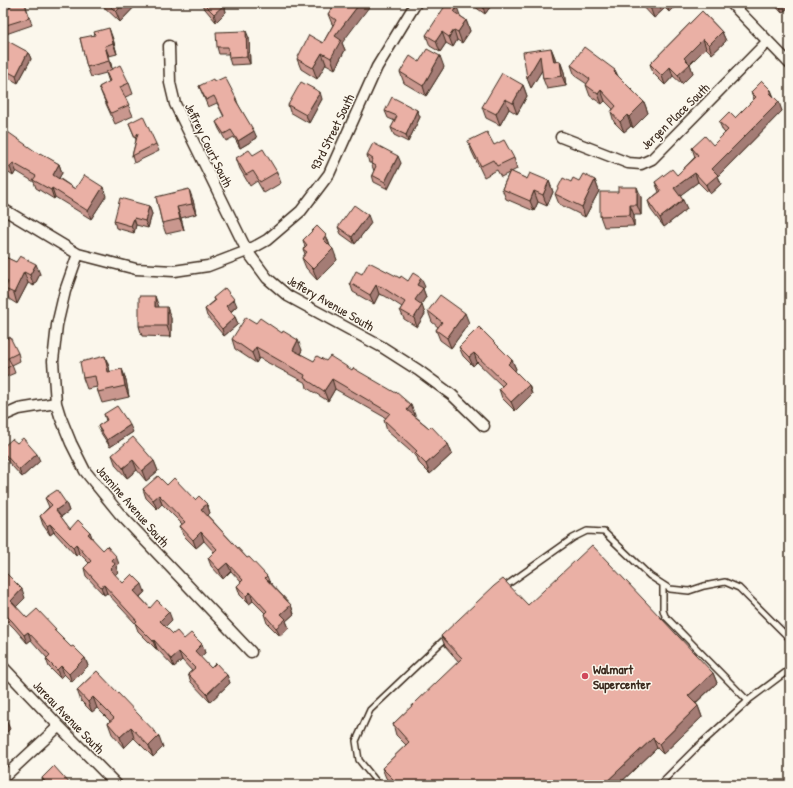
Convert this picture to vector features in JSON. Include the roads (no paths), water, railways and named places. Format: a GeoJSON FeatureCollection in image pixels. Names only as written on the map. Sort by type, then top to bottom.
{"type":"FeatureCollection","features":[{"type":"Feature","properties":{"kind":"street","name":"93rd Street South"},"geometry":{"type":"LineString","coordinates":[[247,251],[267,240],[301,211],[329,174],[377,67],[416,3]]}},
{"type":"Feature","properties":{"kind":"street"},"geometry":{"type":"LineString","coordinates":[[731,3],[790,64]]}},
{"type":"Feature","properties":{"kind":"street","name":"Jergen Place South"},"geometry":{"type":"LineString","coordinates":[[561,137],[628,163],[641,164],[652,159],[768,41]]}},
{"type":"Feature","properties":{"kind":"street","name":"Jeffrey Court South"},"geometry":{"type":"LineString","coordinates":[[169,46],[170,82],[175,104],[247,251]]}},
{"type":"Feature","properties":{"kind":"street"},"geometry":{"type":"LineString","coordinates":[[3,209],[78,254],[136,269],[174,270],[208,266],[247,251]]}},
{"type":"Feature","properties":{"kind":"street","name":"Jeffery Avenue South"},"geometry":{"type":"LineString","coordinates":[[247,251],[267,278],[288,296],[382,347],[418,370],[452,395],[484,426]]}},
{"type":"Feature","properties":{"kind":"street","name":"Jasmine Avenue South"},"geometry":{"type":"LineString","coordinates":[[78,254],[65,291],[57,325],[53,361],[56,403],[66,430],[85,471],[119,513],[251,652]]}},
{"type":"Feature","properties":{"kind":"street"},"geometry":{"type":"LineString","coordinates":[[3,416],[19,409],[56,403]]}},
{"type":"Feature","properties":{"kind":"street","name":"Jareau Avenue South"},"geometry":{"type":"LineString","coordinates":[[3,667],[117,785]]}},
{"type":"Feature","properties":{"kind":"street"},"geometry":{"type":"LineString","coordinates":[[3,778],[59,726]]}},
{"type":"Feature","properties":{"kind":"lane"},"geometry":{"type":"LineString","coordinates":[[502,589],[573,538],[587,531],[604,532],[650,576],[670,589],[689,591],[704,586],[725,582],[739,588],[790,639]]}},
{"type":"Feature","properties":{"kind":"lane"},"geometry":{"type":"LineString","coordinates":[[663,585],[663,610],[665,616],[748,701]]}},
{"type":"Feature","properties":{"kind":"lane"},"geometry":{"type":"LineString","coordinates":[[379,785],[359,760],[356,741],[370,710],[450,634]]}},
{"type":"Feature","properties":{"kind":"lane"},"geometry":{"type":"LineString","coordinates":[[659,785],[694,750],[748,701],[790,669]]}},
{"type":"Feature","properties":{"kind":"place","name":"Walmart Supercenter"},"geometry":{"type":"Point","coordinates":[585,676]}}]}
